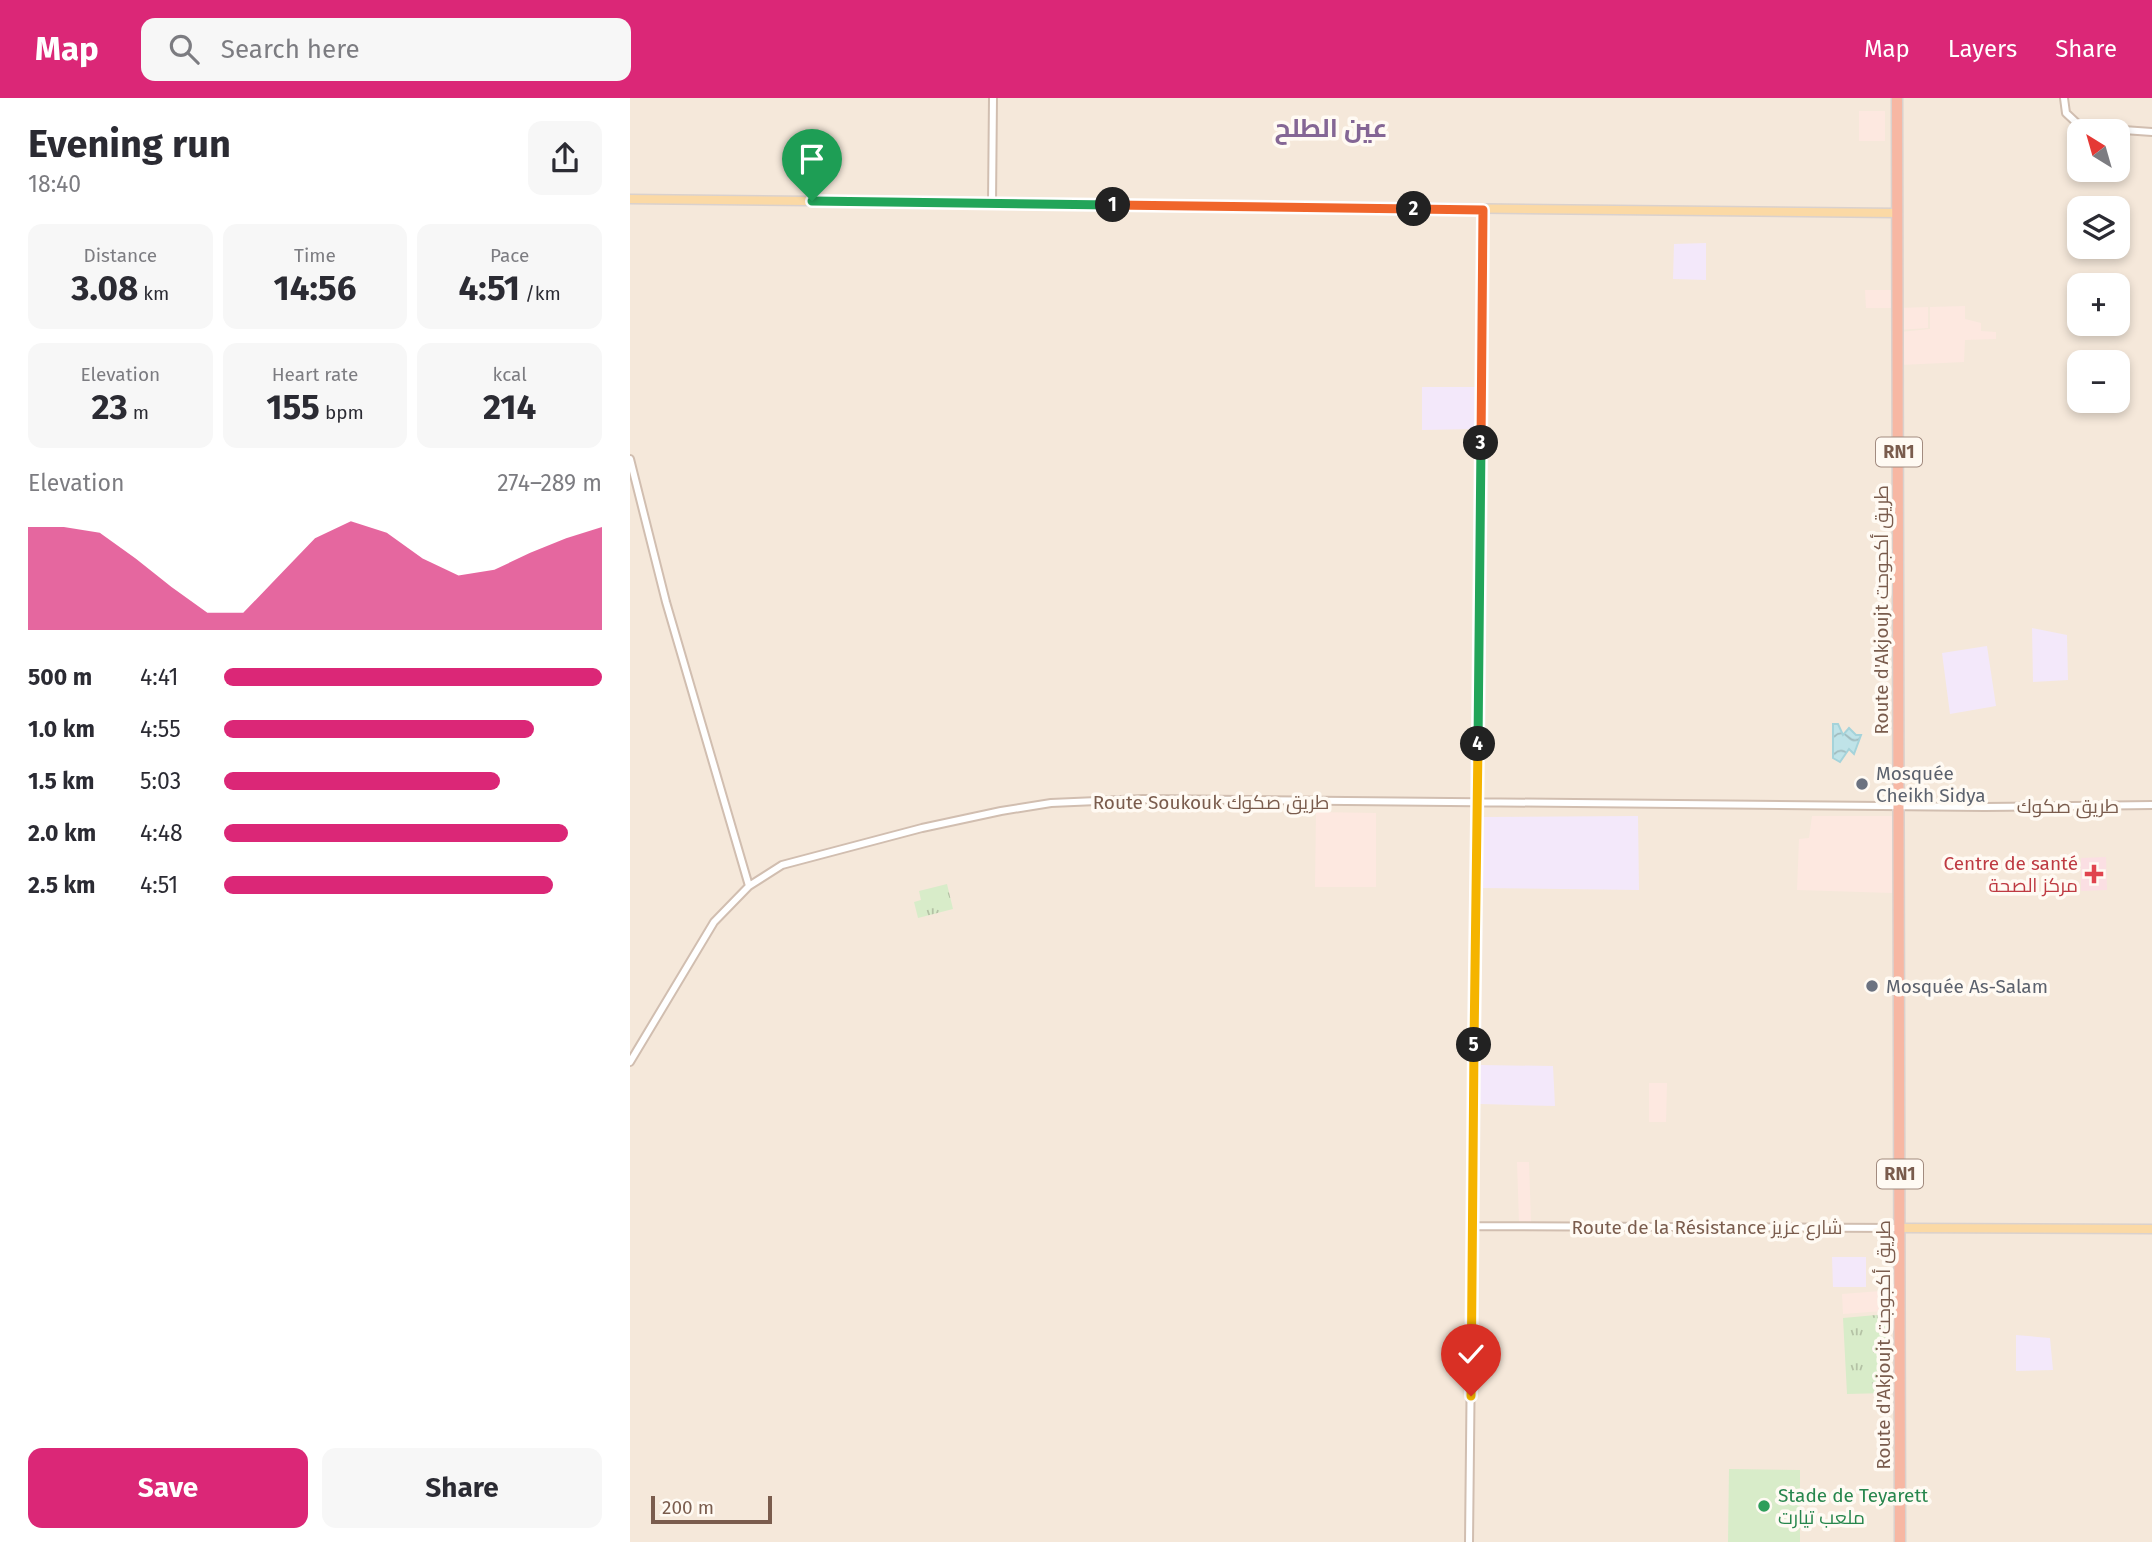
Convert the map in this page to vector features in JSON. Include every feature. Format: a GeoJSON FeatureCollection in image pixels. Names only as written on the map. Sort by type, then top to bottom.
{"type":"FeatureCollection","features":[{"type":"Feature","properties":{"kind":"highway","name":"Route d'Akjoujt طريق أكجوجت"},"geometry":{"type":"LineString","coordinates":[[1897,98],[1900,1542]]}},
{"type":"Feature","properties":{"kind":"main road"},"geometry":{"type":"LineString","coordinates":[[630,199],[1897,214]]}},
{"type":"Feature","properties":{"kind":"main road","name":"Route de la Résistance شارع عزيز"},"geometry":{"type":"LineString","coordinates":[[1900,1228],[2152,1229]]}},
{"type":"Feature","properties":{"kind":"street"},"geometry":{"type":"LineString","coordinates":[[992,203],[993,98]]}},
{"type":"Feature","properties":{"kind":"street"},"geometry":{"type":"LineString","coordinates":[[2064,98],[2066,113],[2081,127],[2152,132]]}},
{"type":"Feature","properties":{"kind":"street"},"geometry":{"type":"LineString","coordinates":[[1469,1542],[1483,210]]}},
{"type":"Feature","properties":{"kind":"street"},"geometry":{"type":"LineString","coordinates":[[630,458],[666,602],[749,886]]}},
{"type":"Feature","properties":{"kind":"street","name":"Route Soukouk طريق صكوك"},"geometry":{"type":"LineString","coordinates":[[630,1062],[715,922],[749,886],[771,870],[794,860],[941,824],[1051,803],[1143,799],[1899,806]]}},
{"type":"Feature","properties":{"kind":"street","name":"طريق صكوك"},"geometry":{"type":"LineString","coordinates":[[1899,806],[2152,805]]}},
{"type":"Feature","properties":{"kind":"street","name":"Route de la Résistance شارع عزيز"},"geometry":{"type":"LineString","coordinates":[[1472,1226],[1900,1228]]}},
{"type":"Feature","properties":{"kind":"shaded area"},"geometry":{"type":"Polygon","coordinates":[[[630,98],[2152,98],[2152,1542],[630,1542],[630,98]]]}},
{"type":"Feature","properties":{"kind":"shaded area"},"geometry":{"type":"Polygon","coordinates":[[[1859,111],[1885,111],[1885,141],[1859,141],[1859,111]]]}},
{"type":"Feature","properties":{"kind":"shaded area"},"geometry":{"type":"Polygon","coordinates":[[[1706,243],[1706,280],[1673,279],[1674,244],[1706,243]]]}},
{"type":"Feature","properties":{"kind":"shaded area"},"geometry":{"type":"Polygon","coordinates":[[[1865,290],[1894,290],[1894,308],[1866,308],[1865,290]]]}},
{"type":"Feature","properties":{"kind":"shaded area"},"geometry":{"type":"Polygon","coordinates":[[[1965,306],[1965,319],[1981,323],[1981,331],[1996,332],[1996,339],[1965,340],[1964,362],[1900,365],[1900,332],[1930,329],[1930,307],[1965,306]]]}},
{"type":"Feature","properties":{"kind":"shaded area"},"geometry":{"type":"Polygon","coordinates":[[[1928,307],[1928,328],[1898,330],[1898,308],[1928,307]]]}},
{"type":"Feature","properties":{"kind":"shaded area"},"geometry":{"type":"Polygon","coordinates":[[[1422,387],[1476,387],[1476,429],[1422,430],[1422,387]]]}},
{"type":"Feature","properties":{"kind":"shaded area"},"geometry":{"type":"Polygon","coordinates":[[[2032,628],[2067,635],[2068,680],[2033,682],[2032,628]]]}},
{"type":"Feature","properties":{"kind":"shaded area"},"geometry":{"type":"Polygon","coordinates":[[[1987,646],[1996,706],[1950,714],[1942,653],[1987,646]]]}},
{"type":"Feature","properties":{"kind":"shaded area"},"geometry":{"type":"Polygon","coordinates":[[[1316,812],[1376,813],[1376,887],[1315,887],[1316,812]]]}},
{"type":"Feature","properties":{"kind":"shaded area"},"geometry":{"type":"Polygon","coordinates":[[[1638,816],[1639,890],[1482,888],[1484,817],[1638,816]]]}},
{"type":"Feature","properties":{"kind":"shaded area"},"geometry":{"type":"Polygon","coordinates":[[[1812,816],[1892,816],[1893,893],[1797,890],[1799,839],[1809,838],[1812,816]]]}},
{"type":"Feature","properties":{"kind":"shaded area","name":"Centre de santé مركز الصحة"},"geometry":{"type":"Polygon","coordinates":[[[2106,857],[2107,890],[2081,891],[2081,858],[2106,857]]]}},
{"type":"Feature","properties":{"kind":"shaded area"},"geometry":{"type":"Polygon","coordinates":[[[1481,1065],[1553,1066],[1555,1106],[1480,1104],[1481,1065]]]}},
{"type":"Feature","properties":{"kind":"shaded area"},"geometry":{"type":"Polygon","coordinates":[[[1649,1083],[1667,1083],[1666,1122],[1649,1122],[1649,1083]]]}},
{"type":"Feature","properties":{"kind":"shaded area"},"geometry":{"type":"Polygon","coordinates":[[[1517,1162],[1529,1162],[1531,1222],[1519,1222],[1517,1162]]]}},
{"type":"Feature","properties":{"kind":"shaded area"},"geometry":{"type":"Polygon","coordinates":[[[1832,1257],[1866,1257],[1866,1287],[1833,1287],[1832,1257]]]}},
{"type":"Feature","properties":{"kind":"shaded area"},"geometry":{"type":"Polygon","coordinates":[[[1881,1291],[1883,1311],[1843,1314],[1842,1294],[1881,1291]]]}},
{"type":"Feature","properties":{"kind":"shaded area"},"geometry":{"type":"Polygon","coordinates":[[[2016,1335],[2050,1338],[2053,1370],[2016,1371],[2016,1335]]]}},
{"type":"Feature","properties":{"kind":"green space"},"geometry":{"type":"Polygon","coordinates":[[[947,884],[953,909],[918,918],[914,902],[921,900],[919,891],[947,884]]]}},
{"type":"Feature","properties":{"kind":"green space"},"geometry":{"type":"Polygon","coordinates":[[[1887,1314],[1887,1393],[1847,1394],[1843,1318],[1887,1314]]]}},
{"type":"Feature","properties":{"kind":"green space","name":"Stade de Teyarett ملعب تيارت"},"geometry":{"type":"Polygon","coordinates":[[[1729,1469],[1800,1470],[1800,1542],[1728,1542],[1729,1469]]]}},
{"type":"Feature","properties":{"kind":"water"},"geometry":{"type":"Polygon","coordinates":[[[1833,724],[1838,724],[1843,735],[1849,728],[1856,735],[1861,735],[1854,754],[1849,749],[1840,762],[1833,758],[1833,724]]]}},
{"type":"Feature","properties":{"kind":"place","name":"Mosquée Cheikh Sidya"},"geometry":{"type":"Point","coordinates":[1862,784]}},
{"type":"Feature","properties":{"kind":"place","name":"Centre de santé مركز الصحة"},"geometry":{"type":"Point","coordinates":[2094,874]}},
{"type":"Feature","properties":{"kind":"place","name":"Mosquée As-Salam"},"geometry":{"type":"Point","coordinates":[1872,986]}},
{"type":"Feature","properties":{"kind":"place","name":"Stade de Teyarett ملعب تيارت"},"geometry":{"type":"Point","coordinates":[1764,1506]}},
{"type":"Feature","properties":{"kind":"district","name":"عين الطلح"},"geometry":{"type":"Point","coordinates":[1331,128]}},
{"type":"Feature","properties":{"kind":"route"},"geometry":{"type":"LineString","coordinates":[[812,201],[1483,210],[1471,1396]]}}]}
